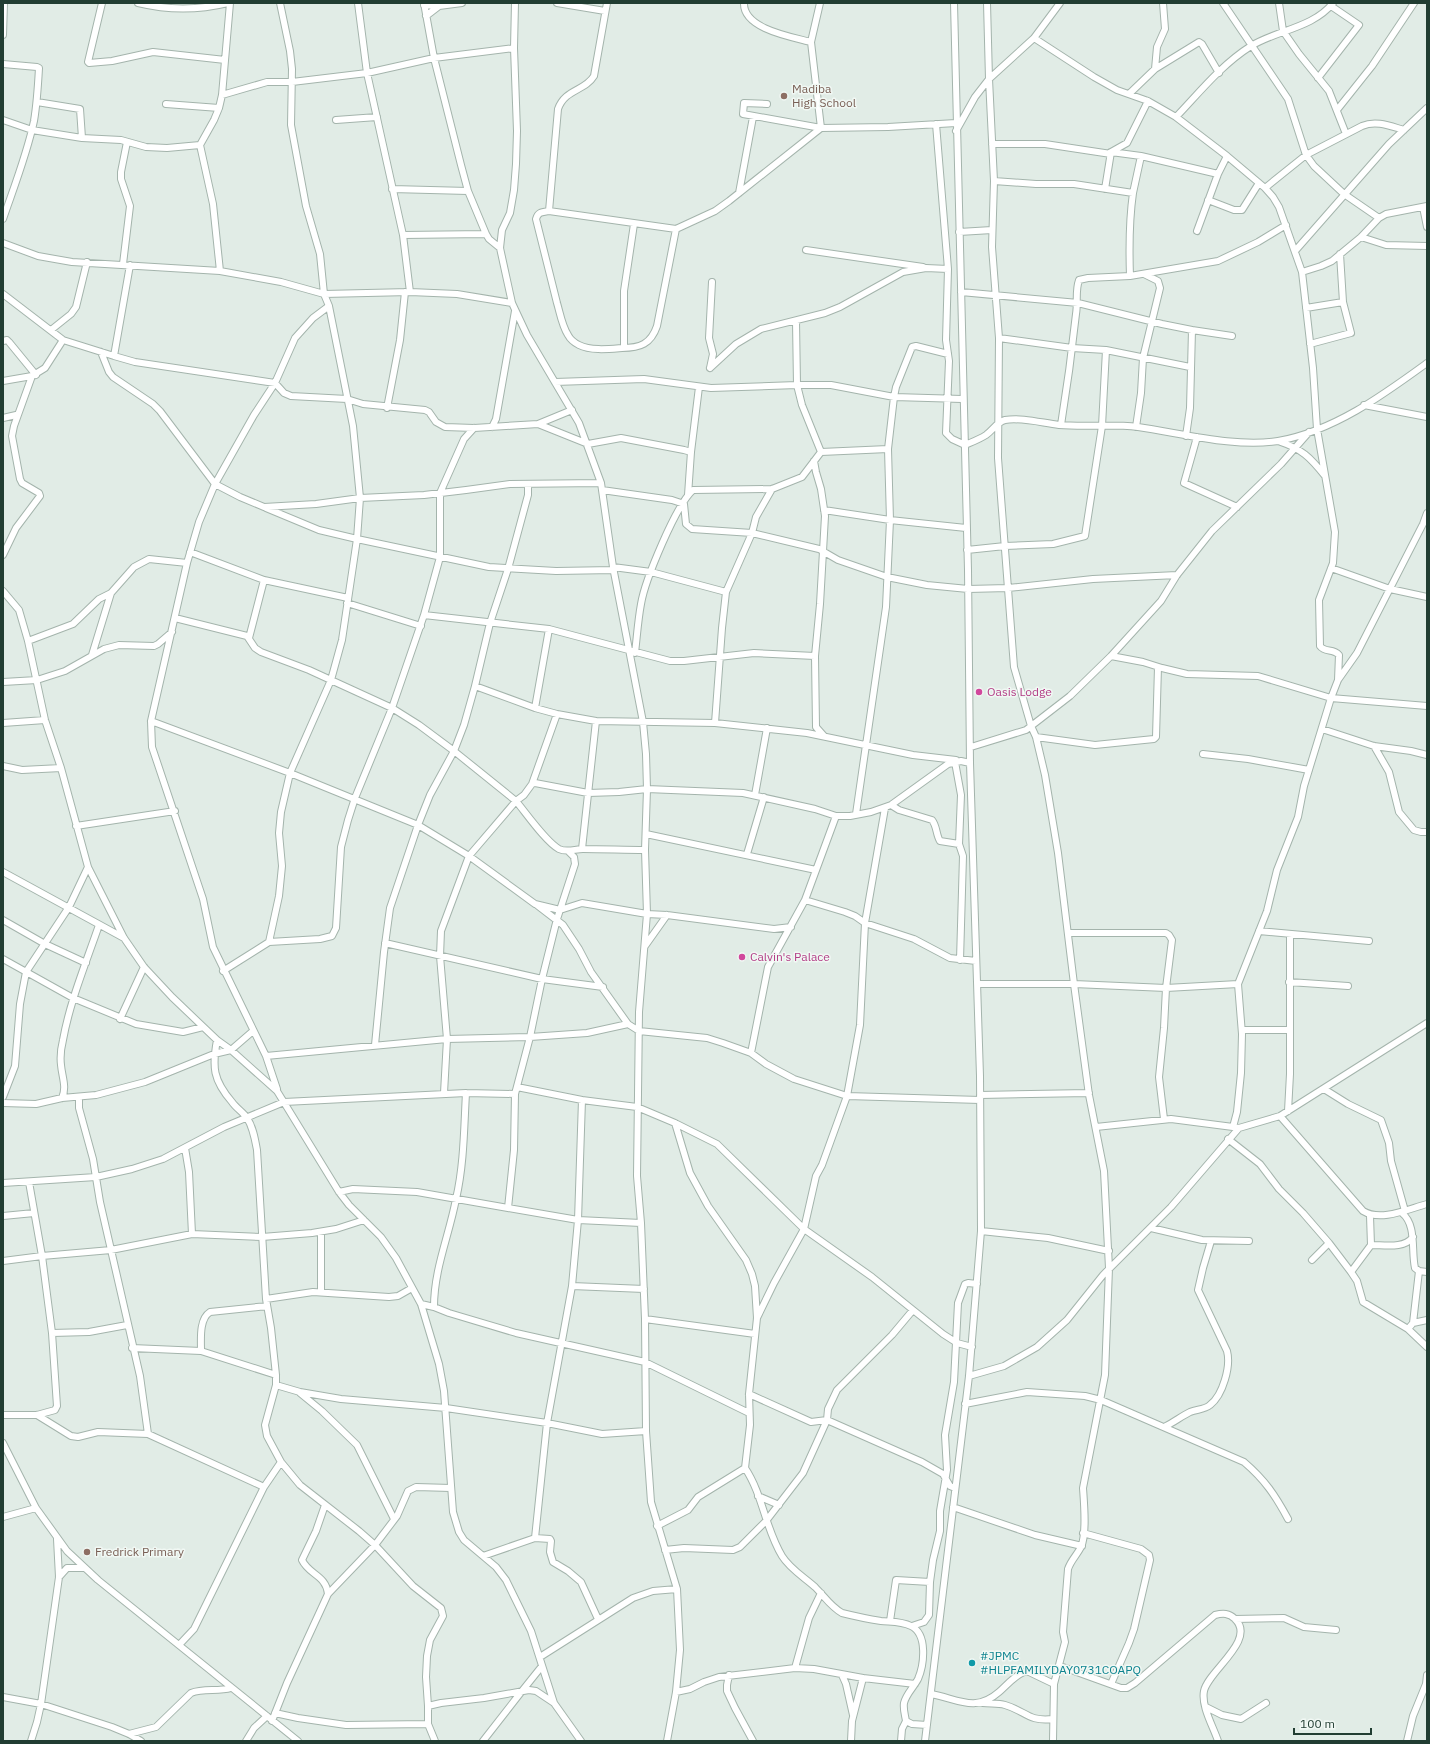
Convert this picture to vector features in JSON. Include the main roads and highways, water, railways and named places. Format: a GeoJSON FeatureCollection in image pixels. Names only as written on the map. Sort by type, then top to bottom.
{"type":"FeatureCollection","features":[{"type":"Feature","properties":{"kind":"place","name":"Madiba High School"},"geometry":{"type":"Point","coordinates":[784,96]}},
{"type":"Feature","properties":{"kind":"place","name":"Oasis Lodge"},"geometry":{"type":"Point","coordinates":[979,692]}},
{"type":"Feature","properties":{"kind":"place","name":"Calvin's Palace"},"geometry":{"type":"Point","coordinates":[742,957]}},
{"type":"Feature","properties":{"kind":"place","name":"Fredrick Primary"},"geometry":{"type":"Point","coordinates":[87,1552]}},
{"type":"Feature","properties":{"kind":"place","name":"#JPMC #HLPFAMILYDAY0731COAPQ"},"geometry":{"type":"Point","coordinates":[972,1663]}}]}
